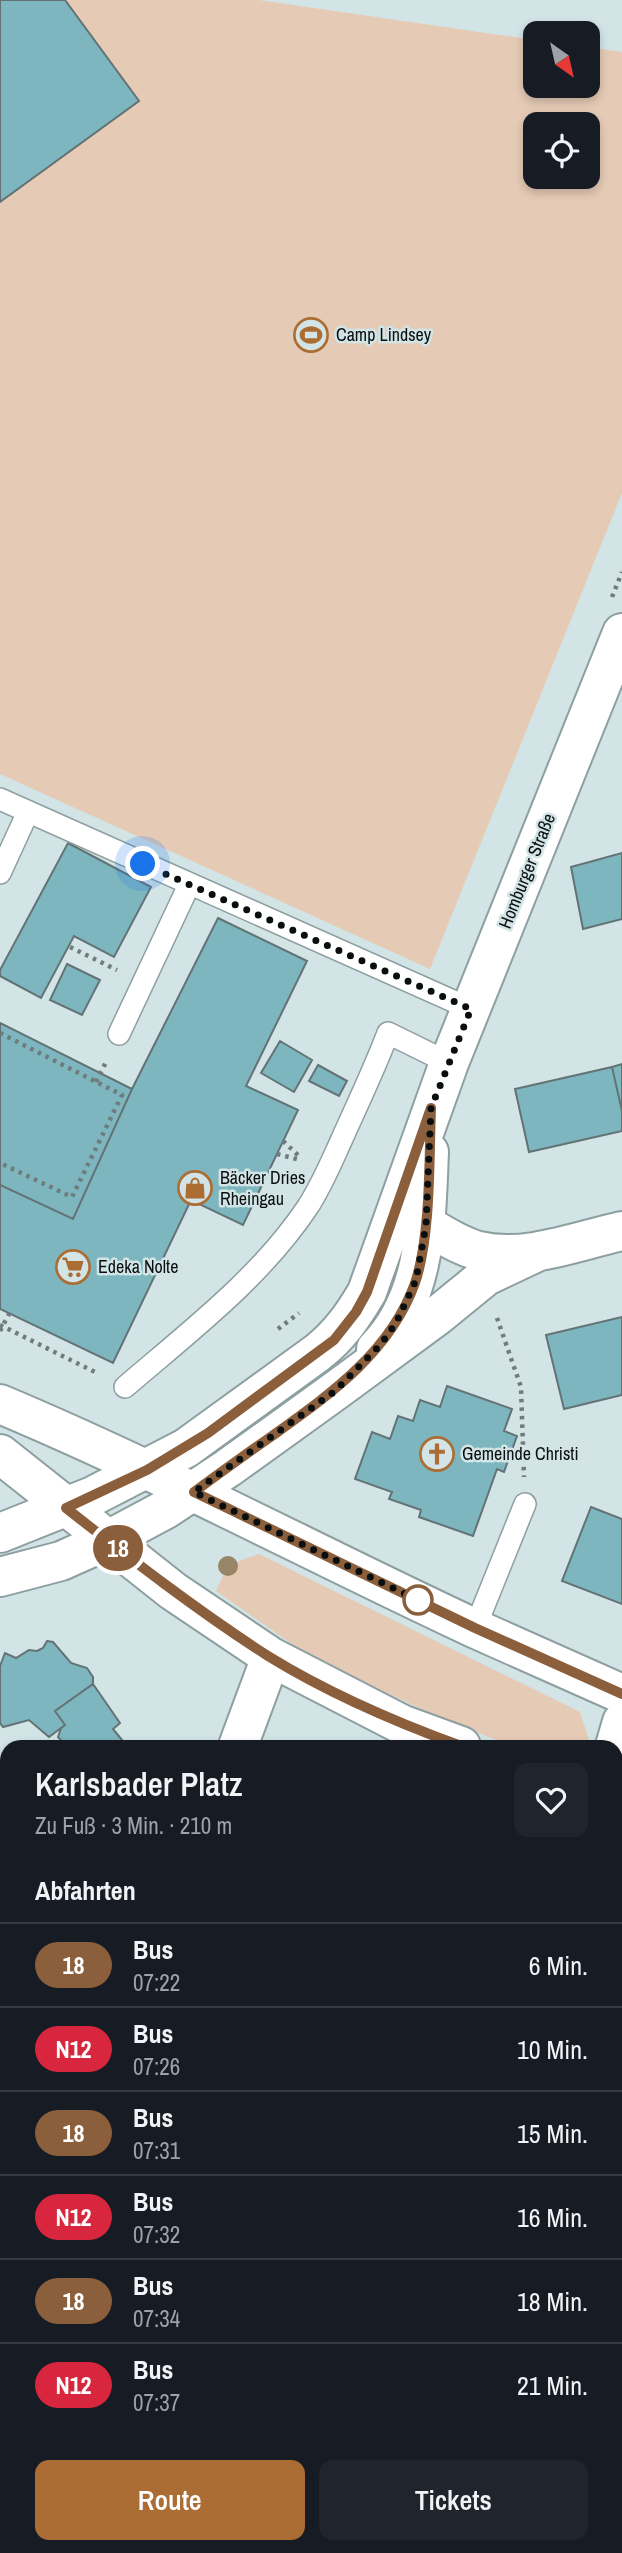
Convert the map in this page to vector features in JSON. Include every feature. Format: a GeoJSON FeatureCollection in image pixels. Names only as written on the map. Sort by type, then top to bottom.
{"type":"FeatureCollection","features":[{"type":"Feature","properties":{"kind":"street","name":"Homburger Straße"},"geometry":{"type":"LineString","coordinates":[[0,1533],[66,1508],[147,1470],[208,1433],[334,1340],[356,1312],[367,1292],[431,1108],[622,633]]}},
{"type":"Feature","properties":{"kind":"street","name":"Homburger Straße"},"geometry":{"type":"LineString","coordinates":[[335,1391],[381,1344],[396,1323],[416,1280],[426,1225],[431,1108]]}},
{"type":"Feature","properties":{"kind":"street"},"geometry":{"type":"LineString","coordinates":[[426,1225],[451,1240],[478,1251],[512,1254],[539,1251],[622,1231]]}},
{"type":"Feature","properties":{"kind":"street"},"geometry":{"type":"LineString","coordinates":[[0,1577],[61,1561],[108,1541],[194,1492],[335,1391],[486,1276],[539,1251]]}},
{"type":"Feature","properties":{"kind":"street"},"geometry":{"type":"LineString","coordinates":[[0,1404],[69,1433],[475,1628],[622,1694]]}},
{"type":"Feature","properties":{"kind":"street"},"geometry":{"type":"LineString","coordinates":[[0,1454],[173,1591],[271,1657],[401,1724],[445,1740]]}},
{"type":"Feature","properties":{"kind":"street"},"geometry":{"type":"LineString","coordinates":[[240,1740],[271,1657]]}},
{"type":"Feature","properties":{"kind":"street"},"geometry":{"type":"LineString","coordinates":[[617,1740],[622,1722]]}},
{"type":"Feature","properties":{"kind":"lane"},"geometry":{"type":"LineString","coordinates":[[0,799],[471,1009]]}},
{"type":"Feature","properties":{"kind":"lane"},"geometry":{"type":"LineString","coordinates":[[0,873],[28,812]]}},
{"type":"Feature","properties":{"kind":"lane"},"geometry":{"type":"LineString","coordinates":[[119,1034],[189,885]]}},
{"type":"Feature","properties":{"kind":"lane"},"geometry":{"type":"LineString","coordinates":[[125,1387],[256,1270],[309,1206],[374,1070],[388,1033],[449,1063]]}},
{"type":"Feature","properties":{"kind":"lane"},"geometry":{"type":"LineString","coordinates":[[475,1628],[525,1504]]}},
{"type":"Feature","properties":{"kind":"path"},"geometry":{"type":"LineString","coordinates":[[70,947],[143,983]]}},
{"type":"Feature","properties":{"kind":"path"},"geometry":{"type":"LineString","coordinates":[[0,1033],[122,1095],[72,1197],[0,1163]]}},
{"type":"Feature","properties":{"kind":"path"},"geometry":{"type":"LineString","coordinates":[[96,1083],[100,1074]]}},
{"type":"Feature","properties":{"kind":"path"},"geometry":{"type":"LineString","coordinates":[[283,1141],[303,1160]]}},
{"type":"Feature","properties":{"kind":"path"},"geometry":{"type":"LineString","coordinates":[[9,1314],[1,1327],[125,1387]]}},
{"type":"Feature","properties":{"kind":"path"},"geometry":{"type":"LineString","coordinates":[[497,1318],[521,1387],[524,1480]]}},
{"type":"Feature","properties":{"kind":"shaded area","name":"Camp Lindsey"},"geometry":{"type":"Polygon","coordinates":[[[0,0],[259,0],[523,38],[523,98],[600,98],[600,49],[622,52],[622,493],[430,969],[0,774],[0,0]]]}},
{"type":"Feature","properties":{"kind":"shaded area"},"geometry":{"type":"Polygon","coordinates":[[[259,1554],[580,1712],[589,1740],[497,1740],[440,1718],[309,1656],[216,1591],[228,1565],[259,1554]]]}},
{"type":"Feature","properties":{"kind":"building"},"geometry":{"type":"Polygon","coordinates":[[[0,0],[65,0],[139,101],[0,202],[0,0]]]}},
{"type":"Feature","properties":{"kind":"building"},"geometry":{"type":"Polygon","coordinates":[[[68,843],[151,887],[114,957],[74,936],[41,998],[0,976],[0,970],[68,843]]]}},
{"type":"Feature","properties":{"kind":"building"},"geometry":{"type":"Polygon","coordinates":[[[622,853],[622,919],[583,929],[571,867],[622,853]]]}},
{"type":"Feature","properties":{"kind":"building"},"geometry":{"type":"Polygon","coordinates":[[[218,918],[307,961],[246,1086],[298,1110],[243,1225],[191,1200],[113,1363],[0,1309],[0,1185],[73,1219],[132,1089],[218,918]]]}},
{"type":"Feature","properties":{"kind":"building"},"geometry":{"type":"Polygon","coordinates":[[[67,964],[100,980],[82,1015],[50,1000],[67,964]]]}},
{"type":"Feature","properties":{"kind":"building"},"geometry":{"type":"Polygon","coordinates":[[[0,1023],[132,1089],[73,1219],[0,1185],[0,1023]]]}},
{"type":"Feature","properties":{"kind":"building"},"geometry":{"type":"Polygon","coordinates":[[[280,1041],[312,1060],[294,1092],[261,1073],[280,1041]]]}},
{"type":"Feature","properties":{"kind":"building"},"geometry":{"type":"Polygon","coordinates":[[[622,1064],[622,1111],[612,1067],[622,1064]]]}},
{"type":"Feature","properties":{"kind":"building"},"geometry":{"type":"Polygon","coordinates":[[[318,1065],[347,1081],[339,1096],[309,1081],[318,1065]]]}},
{"type":"Feature","properties":{"kind":"building"},"geometry":{"type":"Polygon","coordinates":[[[612,1067],[622,1111],[622,1131],[529,1152],[515,1089],[612,1067]]]}},
{"type":"Feature","properties":{"kind":"building"},"geometry":{"type":"Polygon","coordinates":[[[622,1317],[622,1395],[564,1409],[546,1335],[622,1317]]]}},
{"type":"Feature","properties":{"kind":"building","name":"Gemeinde Christi"},"geometry":{"type":"Polygon","coordinates":[[[447,1386],[512,1409],[504,1431],[517,1436],[504,1472],[497,1469],[473,1536],[419,1517],[421,1510],[389,1499],[392,1492],[355,1479],[372,1432],[390,1439],[398,1416],[413,1421],[420,1400],[440,1407],[447,1386]]]}},
{"type":"Feature","properties":{"kind":"building"},"geometry":{"type":"Polygon","coordinates":[[[591,1507],[622,1519],[622,1604],[562,1581],[591,1507]]]}},
{"type":"Feature","properties":{"kind":"building"},"geometry":{"type":"Polygon","coordinates":[[[47,1641],[53,1642],[71,1663],[87,1668],[93,1677],[93,1684],[55,1711],[65,1725],[49,1737],[29,1720],[3,1727],[0,1723],[0,1666],[5,1653],[16,1658],[29,1650],[37,1651],[43,1648],[47,1641]]]}},
{"type":"Feature","properties":{"kind":"building"},"geometry":{"type":"Polygon","coordinates":[[[93,1684],[120,1723],[113,1729],[122,1740],[61,1740],[58,1737],[65,1725],[55,1711],[93,1684]]]}},
{"type":"Feature","properties":{"kind":"bus line","name":"18"},"geometry":{"type":"LineString","coordinates":[[445,1740],[401,1724],[271,1657],[173,1591],[66,1508],[186,1448],[334,1340],[356,1312],[367,1292],[431,1108],[426,1225],[416,1280],[396,1323],[381,1344],[335,1391],[194,1492],[475,1628],[622,1694]]}},
{"type":"Feature","properties":{"kind":"place","name":"Camp Lindsey"},"geometry":{"type":"Point","coordinates":[311,335]}},
{"type":"Feature","properties":{"kind":"place","name":"Bäcker Dries Rheingau"},"geometry":{"type":"Point","coordinates":[195,1188]}},
{"type":"Feature","properties":{"kind":"place","name":"Edeka Nolte"},"geometry":{"type":"Point","coordinates":[73,1267]}},
{"type":"Feature","properties":{"kind":"place","name":"Gemeinde Christi"},"geometry":{"type":"Point","coordinates":[437,1454]}},
{"type":"Feature","properties":{"kind":"route"},"geometry":{"type":"LineString","coordinates":[[143,864],[471,1009],[431,1108],[426,1225],[416,1280],[396,1323],[381,1344],[335,1391],[194,1492],[418,1600]]}}]}
